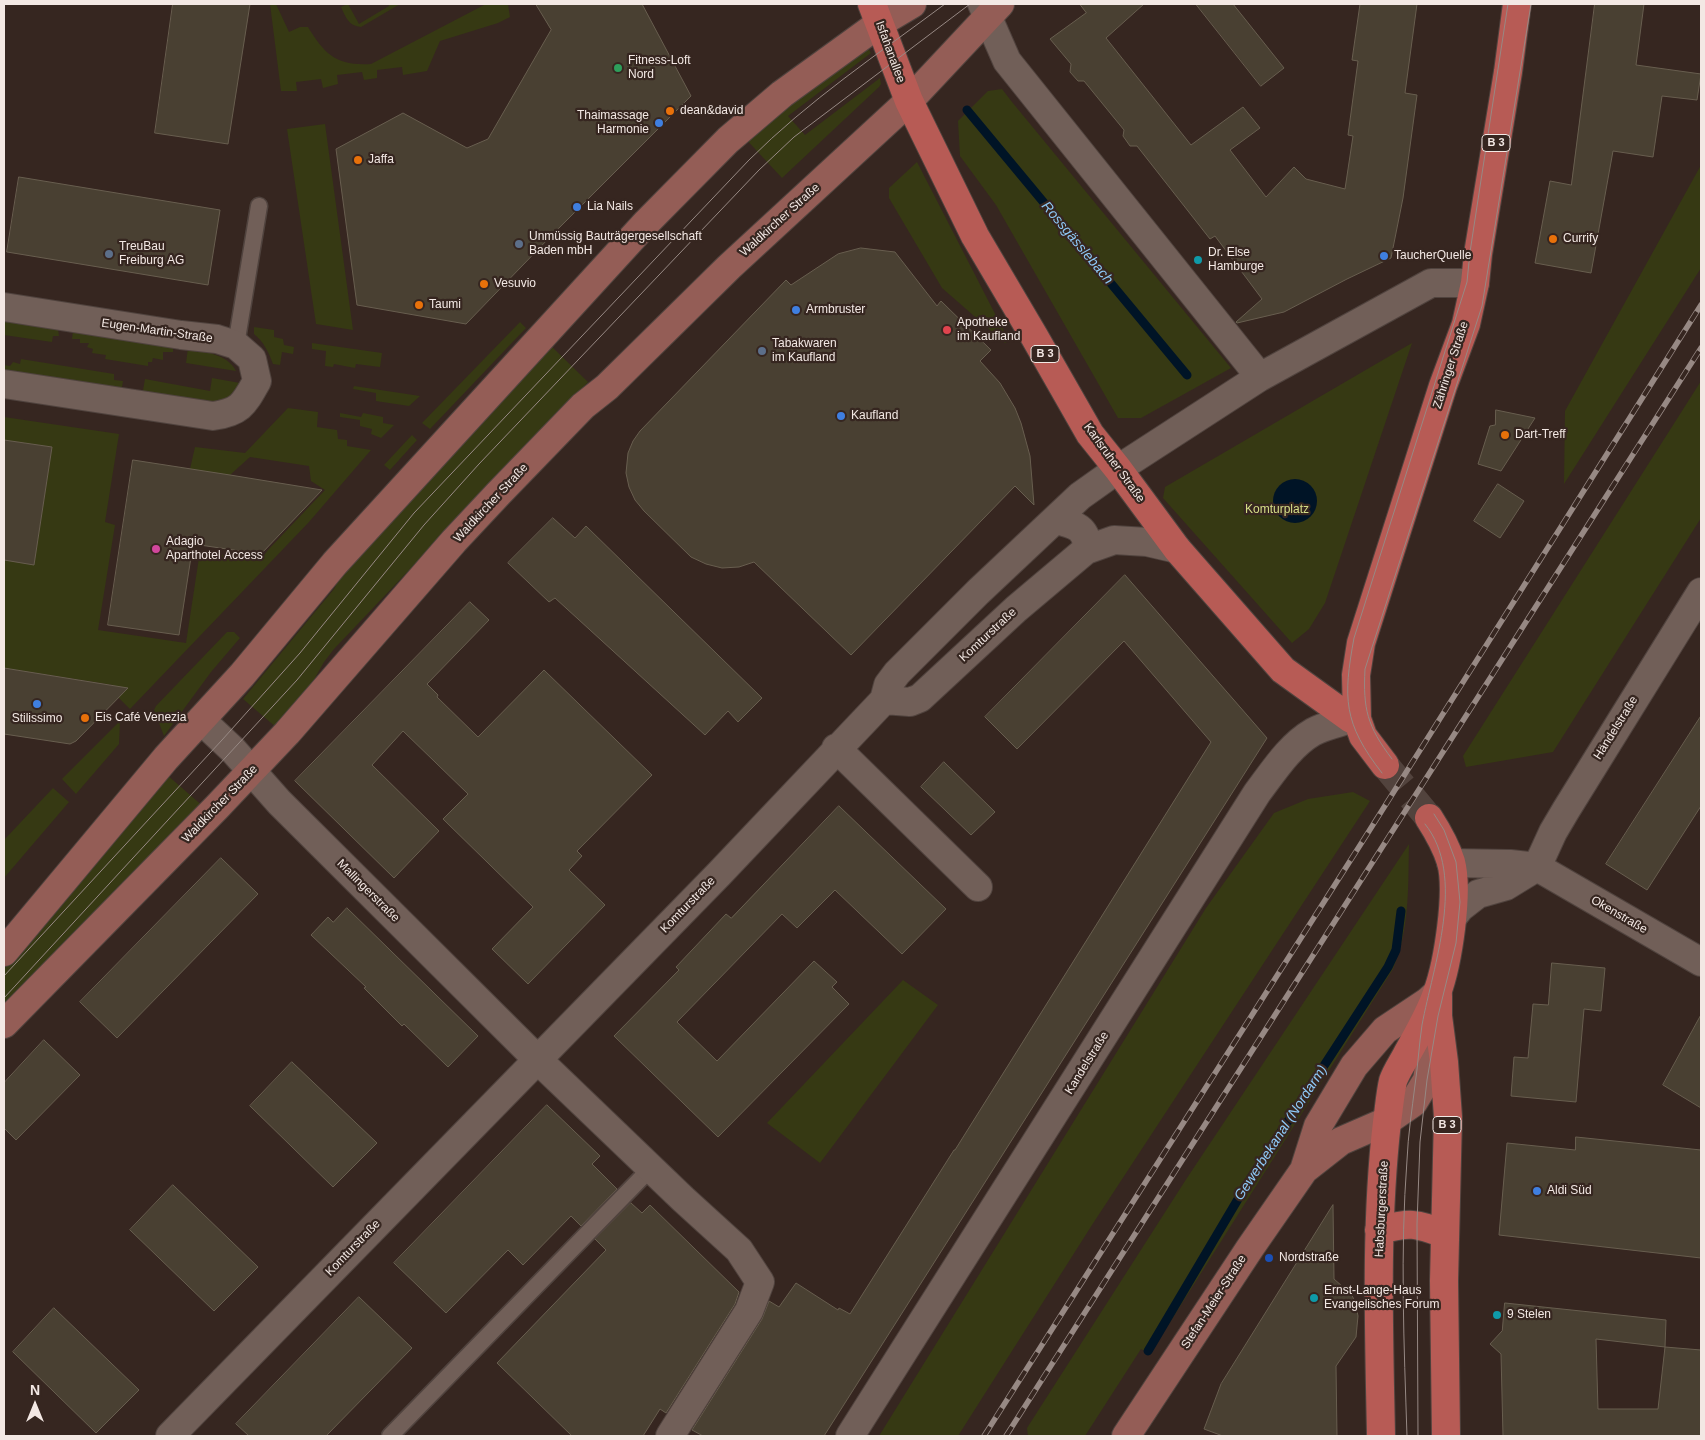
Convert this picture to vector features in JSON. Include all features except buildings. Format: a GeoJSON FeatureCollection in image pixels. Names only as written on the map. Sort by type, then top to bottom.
{"type":"FeatureCollection","features":[{"type":"Feature","properties":{"kind":"main road"},"geometry":{"type":"LineString","coordinates":[[4,952],[166,758],[242,675],[334,563],[647,222],[728,140],[876,14],[912,4]]}},
{"type":"Feature","properties":{"kind":"main road","name":"Zähringer Straße"},"geometry":{"type":"LineString","coordinates":[[1354,719],[1356,675],[1361,642],[1443,386],[1466,324],[1475,282],[1517,4]]}},
{"type":"Feature","properties":{"kind":"main road","name":"Waldkircher Straße"},"geometry":{"type":"LineString","coordinates":[[4,1024],[252,771],[454,541],[583,406],[608,387],[728,267],[909,101],[990,8]]}},
{"type":"Feature","properties":{"kind":"main road","name":"Isfahanallee"},"geometry":{"type":"LineString","coordinates":[[876,14],[909,101]]}},
{"type":"Feature","properties":{"kind":"main road","name":"Karlsruher Straße"},"geometry":{"type":"LineString","coordinates":[[909,101],[975,236],[1090,434],[1177,549],[1283,670],[1354,719]]}},
{"type":"Feature","properties":{"kind":"main road","name":"B 3"},"geometry":{"type":"LineString","coordinates":[[1354,719],[1385,765]]}},
{"type":"Feature","properties":{"kind":"main road","name":"Habsburgerstraße"},"geometry":{"type":"LineString","coordinates":[[1429,818],[1439,833],[1451,863],[1454,885],[1453,917],[1438,1004],[1448,1117],[1444,1234],[1446,1436]]}},
{"type":"Feature","properties":{"kind":"main road","name":"Stefan-Meier-Straße"},"geometry":{"type":"LineString","coordinates":[[1126,1436],[1304,1170],[1318,1126],[1354,1066],[1384,1030],[1427,1002],[1438,1004]]}},
{"type":"Feature","properties":{"kind":"main road","name":"Habsburgerstraße"},"geometry":{"type":"LineString","coordinates":[[1381,1436],[1379,1230],[1380,1195],[1387,1121],[1394,1080],[1422,1027],[1438,1004]]}},
{"type":"Feature","properties":{"kind":"main road","name":"Stefan-Meier-Straße"},"geometry":{"type":"LineString","coordinates":[[1304,1170],[1341,1141],[1387,1121]]}},
{"type":"Feature","properties":{"kind":"main road"},"geometry":{"type":"LineString","coordinates":[[1379,1230],[1404,1224],[1417,1224],[1444,1234]]}},
{"type":"Feature","properties":{"kind":"street"},"geometry":{"type":"LineString","coordinates":[[990,8],[1007,61],[1260,377]]}},
{"type":"Feature","properties":{"kind":"street"},"geometry":{"type":"LineString","coordinates":[[1118,469],[1260,377],[1431,282],[1475,282]]}},
{"type":"Feature","properties":{"kind":"street","name":"Eugen-Martin-Straße"},"geometry":{"type":"LineString","coordinates":[[4,308],[216,339],[236,345]]}},
{"type":"Feature","properties":{"kind":"street"},"geometry":{"type":"LineString","coordinates":[[4,384],[213,416],[231,413],[245,402],[256,381],[252,359],[236,345]]}},
{"type":"Feature","properties":{"kind":"street","name":"Komturstraße"},"geometry":{"type":"LineString","coordinates":[[170,1436],[719,874],[836,748],[884,700],[888,685],[897,673],[985,585],[1080,496],[1118,469]]}},
{"type":"Feature","properties":{"kind":"street"},"geometry":{"type":"LineString","coordinates":[[1056,520],[1076,526],[1085,535],[1087,542],[1086,550]]}},
{"type":"Feature","properties":{"kind":"street","name":"Komturstraße"},"geometry":{"type":"LineString","coordinates":[[884,700],[910,702],[920,698],[1016,609],[1086,550],[1114,540],[1147,542],[1177,549]]}},
{"type":"Feature","properties":{"kind":"street","name":"Händelstraße"},"geometry":{"type":"LineString","coordinates":[[1537,867],[1566,810],[1701,592]]}},
{"type":"Feature","properties":{"kind":"street","name":"Kandelstraße"},"geometry":{"type":"LineString","coordinates":[[850,1436],[1257,793],[1289,752],[1308,736],[1314,732],[1354,719]]}},
{"type":"Feature","properties":{"kind":"street","name":"Mallingerstraße"},"geometry":{"type":"LineString","coordinates":[[201,720],[233,750],[279,802],[538,1060]]}},
{"type":"Feature","properties":{"kind":"street"},"geometry":{"type":"LineString","coordinates":[[836,748],[978,887]]}},
{"type":"Feature","properties":{"kind":"street","name":"Okenstraße"},"geometry":{"type":"LineString","coordinates":[[1451,863],[1510,864],[1537,867],[1701,962]]}},
{"type":"Feature","properties":{"kind":"street"},"geometry":{"type":"LineString","coordinates":[[1453,917],[1460,908],[1478,894],[1506,886],[1537,867]]}},
{"type":"Feature","properties":{"kind":"street"},"geometry":{"type":"LineString","coordinates":[[538,1060],[739,1250],[760,1282],[749,1310],[670,1436]]}},
{"type":"Feature","properties":{"kind":"lane"},"geometry":{"type":"LineString","coordinates":[[236,345],[259,206]]}},
{"type":"Feature","properties":{"kind":"lane"},"geometry":{"type":"LineString","coordinates":[[390,1436],[651,1168]]}},
{"type":"Feature","properties":{"kind":"green space"},"geometry":{"type":"Polygon","coordinates":[[[270,4],[276,4],[289,32],[300,27],[308,27],[326,52],[341,61],[359,64],[371,64],[486,4],[508,4],[510,17],[498,23],[440,41],[427,71],[403,75],[402,67],[377,70],[377,78],[364,80],[362,72],[337,75],[338,84],[323,88],[321,79],[296,82],[297,91],[281,91],[270,4]]]}},
{"type":"Feature","properties":{"kind":"green space"},"geometry":{"type":"Polygon","coordinates":[[[348,4],[359,24],[389,6],[389,4],[400,4],[361,27],[354,25],[346,18],[341,7],[348,4]]]}},
{"type":"Feature","properties":{"kind":"green space"},"geometry":{"type":"Polygon","coordinates":[[[866,45],[871,53],[788,116],[805,135],[880,78],[881,84],[782,178],[743,136],[866,45]]]}},
{"type":"Feature","properties":{"kind":"green space"},"geometry":{"type":"Polygon","coordinates":[[[1002,89],[1231,368],[1141,418],[1118,418],[996,205],[960,156],[958,121],[988,91],[1002,89]]]}},
{"type":"Feature","properties":{"kind":"green space"},"geometry":{"type":"Polygon","coordinates":[[[325,124],[353,330],[316,324],[287,129],[325,124]]]}},
{"type":"Feature","properties":{"kind":"green space"},"geometry":{"type":"Polygon","coordinates":[[[917,162],[1009,341],[1005,343],[942,288],[889,198],[889,188],[917,162]]]}},
{"type":"Feature","properties":{"kind":"green space"},"geometry":{"type":"Polygon","coordinates":[[[1701,165],[1701,268],[1564,484],[1565,411],[1701,165]]]}},
{"type":"Feature","properties":{"kind":"green space"},"geometry":{"type":"Polygon","coordinates":[[[4,321],[58,329],[59,336],[53,336],[52,342],[4,335],[4,321]]]}},
{"type":"Feature","properties":{"kind":"green space"},"geometry":{"type":"Polygon","coordinates":[[[520,322],[526,328],[430,429],[422,423],[520,322]]]}},
{"type":"Feature","properties":{"kind":"green space"},"geometry":{"type":"Polygon","coordinates":[[[254,327],[274,330],[274,337],[283,339],[284,345],[294,347],[293,354],[282,352],[280,365],[273,364],[266,348],[254,334],[254,327]]]}},
{"type":"Feature","properties":{"kind":"green space"},"geometry":{"type":"Polygon","coordinates":[[[73,331],[173,347],[173,352],[163,352],[163,360],[153,358],[152,362],[148,362],[148,366],[105,359],[106,355],[92,353],[93,349],[87,347],[89,343],[80,343],[80,339],[72,339],[73,331]]]}},
{"type":"Feature","properties":{"kind":"green space"},"geometry":{"type":"Polygon","coordinates":[[[547,342],[588,382],[334,649],[324,662],[303,699],[277,728],[243,699],[334,589],[348,561],[547,342]]]}},
{"type":"Feature","properties":{"kind":"green space"},"geometry":{"type":"Polygon","coordinates":[[[312,343],[382,353],[380,367],[356,364],[355,368],[334,364],[333,367],[325,366],[326,351],[312,349],[312,343]]]}},
{"type":"Feature","properties":{"kind":"green space","name":"Komturplatz"},"geometry":{"type":"Polygon","coordinates":[[[1412,343],[1325,603],[1309,629],[1292,643],[1163,498],[1165,487],[1412,343]]]}},
{"type":"Feature","properties":{"kind":"green space"},"geometry":{"type":"Polygon","coordinates":[[[188,348],[222,357],[236,371],[186,363],[188,348]]]}},
{"type":"Feature","properties":{"kind":"green space"},"geometry":{"type":"Polygon","coordinates":[[[21,359],[114,374],[114,380],[123,381],[121,393],[4,375],[4,365],[10,366],[13,362],[20,364],[21,359]]]}},
{"type":"Feature","properties":{"kind":"green space"},"geometry":{"type":"Polygon","coordinates":[[[212,378],[240,383],[230,398],[217,403],[185,402],[142,396],[145,379],[210,391],[212,378]]]}},
{"type":"Feature","properties":{"kind":"green space"},"geometry":{"type":"Polygon","coordinates":[[[1701,381],[1701,518],[1553,752],[1466,767],[1463,756],[1701,381]]]}},
{"type":"Feature","properties":{"kind":"green space"},"geometry":{"type":"Polygon","coordinates":[[[354,386],[420,396],[409,406],[376,401],[376,393],[353,389],[354,386]]]}},
{"type":"Feature","properties":{"kind":"green space"},"geometry":{"type":"Polygon","coordinates":[[[288,408],[318,412],[317,427],[337,430],[338,439],[347,440],[347,446],[371,450],[309,522],[130,709],[118,697],[116,687],[113,685],[4,668],[4,560],[34,565],[52,447],[4,440],[4,417],[119,434],[105,522],[115,525],[98,630],[186,643],[200,551],[260,561],[268,550],[325,490],[311,481],[309,466],[250,457],[230,475],[190,469],[195,447],[245,453],[288,408]]]}},
{"type":"Feature","properties":{"kind":"green space"},"geometry":{"type":"Polygon","coordinates":[[[340,413],[361,417],[363,413],[383,417],[383,423],[394,425],[381,438],[371,434],[372,429],[360,426],[360,420],[340,417],[340,413]]]}},
{"type":"Feature","properties":{"kind":"green space"},"geometry":{"type":"Polygon","coordinates":[[[412,435],[417,440],[390,470],[384,465],[412,435]]]}},
{"type":"Feature","properties":{"kind":"green space"},"geometry":{"type":"Polygon","coordinates":[[[227,632],[234,632],[240,638],[211,672],[164,736],[154,710],[156,706],[227,632]]]}},
{"type":"Feature","properties":{"kind":"green space"},"geometry":{"type":"Polygon","coordinates":[[[120,721],[119,744],[76,794],[62,779],[120,721]]]}},
{"type":"Feature","properties":{"kind":"green space"},"geometry":{"type":"Polygon","coordinates":[[[166,774],[205,808],[4,1014],[4,965],[166,774]]]}},
{"type":"Feature","properties":{"kind":"green space"},"geometry":{"type":"Polygon","coordinates":[[[53,788],[69,802],[4,878],[4,840],[53,788]]]}},
{"type":"Feature","properties":{"kind":"green space"},"geometry":{"type":"Polygon","coordinates":[[[1353,792],[1370,801],[1092,1225],[958,1436],[879,1436],[1206,908],[1274,813],[1308,799],[1353,792]]]}},
{"type":"Feature","properties":{"kind":"green space"},"geometry":{"type":"Polygon","coordinates":[[[1409,844],[1407,907],[1403,939],[1393,969],[1150,1354],[1141,1349],[1085,1436],[1028,1436],[1027,1428],[1185,1181],[1409,844]]]}},
{"type":"Feature","properties":{"kind":"green space"},"geometry":{"type":"Polygon","coordinates":[[[903,980],[938,1005],[820,1163],[767,1123],[903,980]]]}},
{"type":"Feature","properties":{"kind":"water"},"geometry":{"type":"Polygon","coordinates":[[[1299,479],[1311,485],[1316,492],[1316,510],[1311,517],[1304,522],[1291,523],[1283,520],[1276,513],[1273,497],[1276,489],[1283,482],[1299,479]]]}},
{"type":"Feature","properties":{"kind":"waterway","name":"Rossgässlebach"},"geometry":{"type":"LineString","coordinates":[[967,110],[1187,375]]}},
{"type":"Feature","properties":{"kind":"waterway","name":"Gewerbekanal (Nordarm)"},"geometry":{"type":"LineString","coordinates":[[1148,1351],[1244,1189],[1388,967],[1396,950],[1401,911]]}},
{"type":"Feature","properties":{"kind":"tunnel"},"geometry":{"type":"LineString","coordinates":[[1385,765],[1429,818]]}},
{"type":"Feature","properties":{"kind":"tram line"},"geometry":{"type":"LineString","coordinates":[[4,976],[300,653],[414,513],[749,160],[819,98],[945,4]]}},
{"type":"Feature","properties":{"kind":"tram line"},"geometry":{"type":"LineString","coordinates":[[4,998],[297,680],[424,525],[479,464],[759,170],[794,137],[970,4]]}},
{"type":"Feature","properties":{"kind":"tram line"},"geometry":{"type":"LineString","coordinates":[[1382,773],[1369,755],[1353,724],[1348,694],[1350,659],[1354,638],[1467,282],[1508,4]]}},
{"type":"Feature","properties":{"kind":"tram line"},"geometry":{"type":"LineString","coordinates":[[1392,759],[1377,737],[1368,717],[1365,695],[1365,669],[1482,306],[1531,4]]}},
{"type":"Feature","properties":{"kind":"tram line"},"geometry":{"type":"LineString","coordinates":[[1418,1436],[1417,1224],[1420,1142],[1427,1080],[1438,1016],[1456,943],[1460,902],[1456,862],[1444,830],[1434,814]]}},
{"type":"Feature","properties":{"kind":"tram line"},"geometry":{"type":"LineString","coordinates":[[1407,1436],[1403,1264],[1410,1122],[1422,1025],[1439,949],[1445,895],[1444,869],[1437,845],[1425,824]]}},
{"type":"Feature","properties":{"kind":"railway"},"geometry":{"type":"LineString","coordinates":[[984,1436],[1701,305]]}},
{"type":"Feature","properties":{"kind":"railway"},"geometry":{"type":"LineString","coordinates":[[1006,1436],[1701,348]]}},
{"type":"Feature","properties":{"kind":"place","name":"Fitness-Loft Nord"},"geometry":{"type":"Point","coordinates":[618,68]}},
{"type":"Feature","properties":{"kind":"place","name":"dean&david"},"geometry":{"type":"Point","coordinates":[670,111]}},
{"type":"Feature","properties":{"kind":"place","name":"Thaimassage Harmonie"},"geometry":{"type":"Point","coordinates":[659,123]}},
{"type":"Feature","properties":{"kind":"place","name":"Jaffa"},"geometry":{"type":"Point","coordinates":[358,160]}},
{"type":"Feature","properties":{"kind":"place","name":"Lia Nails"},"geometry":{"type":"Point","coordinates":[577,207]}},
{"type":"Feature","properties":{"kind":"place","name":"Currify"},"geometry":{"type":"Point","coordinates":[1553,239]}},
{"type":"Feature","properties":{"kind":"place","name":"Unmüssig Bauträgergesellschaft Baden mbH"},"geometry":{"type":"Point","coordinates":[519,244]}},
{"type":"Feature","properties":{"kind":"place","name":"TreuBau Freiburg AG"},"geometry":{"type":"Point","coordinates":[109,254]}},
{"type":"Feature","properties":{"kind":"place","name":"TaucherQuelle"},"geometry":{"type":"Point","coordinates":[1384,256]}},
{"type":"Feature","properties":{"kind":"place","name":"Dr. Else Hamburge"},"geometry":{"type":"Point","coordinates":[1198,260]}},
{"type":"Feature","properties":{"kind":"place","name":"Vesuvio"},"geometry":{"type":"Point","coordinates":[484,284]}},
{"type":"Feature","properties":{"kind":"place","name":"Taumi"},"geometry":{"type":"Point","coordinates":[419,305]}},
{"type":"Feature","properties":{"kind":"place","name":"Armbruster"},"geometry":{"type":"Point","coordinates":[796,310]}},
{"type":"Feature","properties":{"kind":"place","name":"Apotheke im Kaufland"},"geometry":{"type":"Point","coordinates":[947,330]}},
{"type":"Feature","properties":{"kind":"place","name":"Tabakwaren im Kaufland"},"geometry":{"type":"Point","coordinates":[762,351]}},
{"type":"Feature","properties":{"kind":"place","name":"Kaufland"},"geometry":{"type":"Point","coordinates":[841,416]}},
{"type":"Feature","properties":{"kind":"place","name":"Dart-Treff"},"geometry":{"type":"Point","coordinates":[1505,435]}},
{"type":"Feature","properties":{"kind":"place","name":"Adagio Aparthotel Access"},"geometry":{"type":"Point","coordinates":[156,549]}},
{"type":"Feature","properties":{"kind":"place","name":"Stilissimo"},"geometry":{"type":"Point","coordinates":[37,704]}},
{"type":"Feature","properties":{"kind":"place","name":"Eis Café Venezia"},"geometry":{"type":"Point","coordinates":[85,718]}},
{"type":"Feature","properties":{"kind":"place","name":"Aldi Süd"},"geometry":{"type":"Point","coordinates":[1537,1191]}},
{"type":"Feature","properties":{"kind":"place","name":"Nordstraße"},"geometry":{"type":"Point","coordinates":[1269,1258]}},
{"type":"Feature","properties":{"kind":"place","name":"Ernst-Lange-Haus Evangelisches Forum"},"geometry":{"type":"Point","coordinates":[1314,1298]}},
{"type":"Feature","properties":{"kind":"place","name":"9 Stelen"},"geometry":{"type":"Point","coordinates":[1497,1315]}}]}
